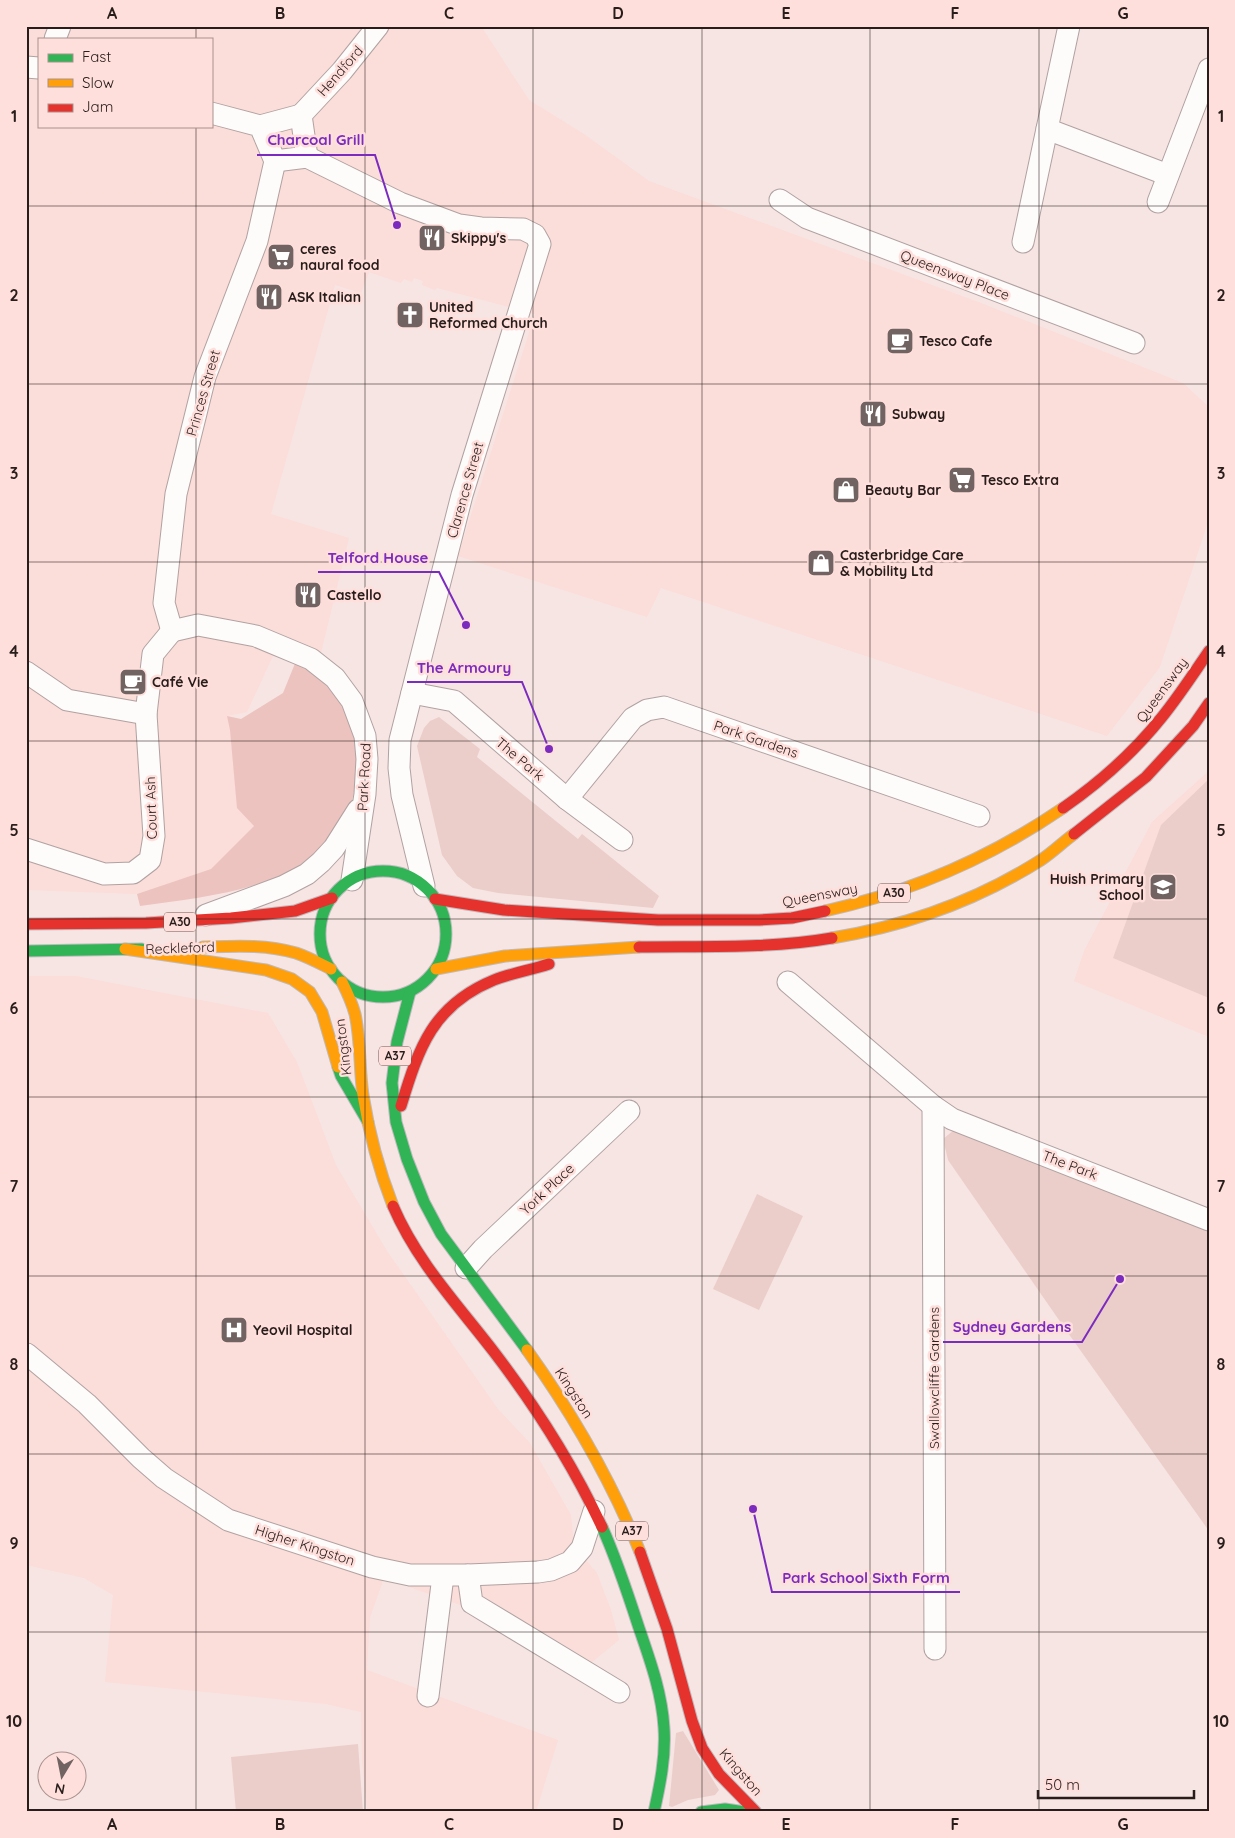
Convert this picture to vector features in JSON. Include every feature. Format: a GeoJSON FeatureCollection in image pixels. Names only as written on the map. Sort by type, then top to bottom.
{"type":"FeatureCollection","features":[{"type":"Feature","properties":{"kind":"main road","name":"Queensway"},"geometry":{"type":"LineString","coordinates":[[430,892],[492,909],[616,919],[757,921],[809,915],[880,898],[963,868],[1045,821],[1102,778],[1148,735],[1209,651]]}},
{"type":"Feature","properties":{"kind":"main road","name":"A30"},"geometry":{"type":"LineString","coordinates":[[436,969],[505,956],[593,949],[744,946],[814,941],[868,932],[951,906],[999,884],[1042,859],[1146,777],[1193,726],[1209,704]]}},
{"type":"Feature","properties":{"kind":"main road"},"geometry":{"type":"LineString","coordinates":[[389,872],[407,876],[430,892],[443,913],[446,945],[441,960],[428,978],[410,992],[382,998],[367,995],[354,990],[342,982],[331,969],[324,955],[321,941],[321,926],[325,911],[332,898],[352,880],[369,873],[389,872]]}},
{"type":"Feature","properties":{"kind":"main road","name":"Reckleford"},"geometry":{"type":"LineString","coordinates":[[26,924],[190,922],[295,911],[332,898]]}},
{"type":"Feature","properties":{"kind":"main road","name":"Reckleford"},"geometry":{"type":"LineString","coordinates":[[26,950],[278,948],[294,952],[331,969]]}},
{"type":"Feature","properties":{"kind":"main road"},"geometry":{"type":"LineString","coordinates":[[125,949],[266,970],[292,979],[302,986],[310,992],[322,1012],[341,1076],[369,1124]]}},
{"type":"Feature","properties":{"kind":"main road"},"geometry":{"type":"LineString","coordinates":[[397,1121],[421,1045],[440,1015],[453,1003],[475,988],[494,979],[520,973],[593,949]]}},
{"type":"Feature","properties":{"kind":"main road","name":"Kingston"},"geometry":{"type":"LineString","coordinates":[[342,982],[357,1022],[363,1093],[372,1140],[394,1210],[431,1271],[488,1344],[546,1426],[594,1511],[625,1585],[656,1678],[664,1719],[664,1756],[654,1812]]}},
{"type":"Feature","properties":{"kind":"main road","name":"Kingston"},"geometry":{"type":"LineString","coordinates":[[410,992],[402,1021],[392,1074],[393,1099],[403,1147],[421,1198],[441,1234],[542,1370],[596,1456],[642,1554],[673,1648],[695,1728],[703,1748],[717,1772],[756,1812]]}},
{"type":"Feature","properties":{"kind":"main road"},"geometry":{"type":"LineString","coordinates":[[701,1812],[725,1808],[745,1812]]}},
{"type":"Feature","properties":{"kind":"street"},"geometry":{"type":"LineString","coordinates":[[55,38],[60,26]]}},
{"type":"Feature","properties":{"kind":"street","name":"Hendford"},"geometry":{"type":"LineString","coordinates":[[301,115],[342,71],[378,26]]}},
{"type":"Feature","properties":{"kind":"street"},"geometry":{"type":"LineString","coordinates":[[1023,242],[1069,26]]}},
{"type":"Feature","properties":{"kind":"street"},"geometry":{"type":"LineString","coordinates":[[1158,202],[1209,69]]}},
{"type":"Feature","properties":{"kind":"street"},"geometry":{"type":"LineString","coordinates":[[212,113],[260,126],[301,115],[307,157],[275,160],[260,126]]}},
{"type":"Feature","properties":{"kind":"street"},"geometry":{"type":"LineString","coordinates":[[1048,129],[1168,176]]}},
{"type":"Feature","properties":{"kind":"street","name":"Clarence Street"},"geometry":{"type":"LineString","coordinates":[[307,157],[400,203],[460,225],[523,230],[535,235],[540,244],[462,495],[400,740],[399,768],[402,795],[430,892]]}},
{"type":"Feature","properties":{"kind":"street","name":"Princes Street"},"geometry":{"type":"LineString","coordinates":[[172,631],[164,603],[176,494],[204,377],[257,241],[275,160]]}},
{"type":"Feature","properties":{"kind":"street","name":"Queensway Place"},"geometry":{"type":"LineString","coordinates":[[780,200],[806,218],[1134,343]]}},
{"type":"Feature","properties":{"kind":"street","name":"Park Road"},"geometry":{"type":"LineString","coordinates":[[172,631],[198,625],[256,636],[311,659],[335,678],[352,702],[365,736],[367,759],[365,798],[352,880]]}},
{"type":"Feature","properties":{"kind":"street","name":"Court Ash"},"geometry":{"type":"LineString","coordinates":[[26,849],[104,874],[133,873],[150,860],[154,836],[146,714],[153,654],[172,631]]}},
{"type":"Feature","properties":{"kind":"street"},"geometry":{"type":"LineString","coordinates":[[26,672],[67,700],[146,714]]}},
{"type":"Feature","properties":{"kind":"street","name":"The Park"},"geometry":{"type":"LineString","coordinates":[[412,693],[454,701],[567,799],[622,840]]}},
{"type":"Feature","properties":{"kind":"street","name":"Park Gardens"},"geometry":{"type":"LineString","coordinates":[[567,799],[633,718],[647,710],[664,707],[979,816]]}},
{"type":"Feature","properties":{"kind":"street","name":"Reckleford"},"geometry":{"type":"LineString","coordinates":[[190,922],[284,886],[307,874],[334,848],[365,798]]}},
{"type":"Feature","properties":{"kind":"street","name":"The Park"},"geometry":{"type":"LineString","coordinates":[[788,982],[933,1106],[952,1119],[1209,1220]]}},
{"type":"Feature","properties":{"kind":"street","name":"Swallowcliffe Gardens"},"geometry":{"type":"LineString","coordinates":[[933,1106],[935,1649]]}},
{"type":"Feature","properties":{"kind":"street","name":"York Place"},"geometry":{"type":"LineString","coordinates":[[466,1268],[483,1249],[630,1111]]}},
{"type":"Feature","properties":{"kind":"street"},"geometry":{"type":"LineString","coordinates":[[26,1352],[26,1359]]}},
{"type":"Feature","properties":{"kind":"street","name":"Higher Kingston"},"geometry":{"type":"LineString","coordinates":[[26,1352],[87,1404],[140,1458],[164,1478],[228,1520],[372,1567],[410,1575],[443,1576],[551,1570],[570,1562],[577,1555],[582,1548],[594,1511]]}},
{"type":"Feature","properties":{"kind":"street"},"geometry":{"type":"LineString","coordinates":[[468,1575],[472,1603],[605,1673],[619,1692]]}},
{"type":"Feature","properties":{"kind":"street"},"geometry":{"type":"LineString","coordinates":[[428,1696],[443,1576]]}},
{"type":"Feature","properties":{"kind":"shaded area"},"geometry":{"type":"Polygon","coordinates":[[[26,26],[481,26],[529,100],[584,134],[649,181],[981,303],[1183,383],[1209,407],[1209,519],[1160,667],[1107,736],[661,588],[647,617],[458,556],[535,314],[437,288],[435,290],[422,285],[423,281],[414,278],[412,282],[404,279],[401,283],[369,272],[361,293],[335,285],[271,514],[349,538],[318,665],[273,656],[247,712],[227,716],[254,826],[211,869],[137,894],[26,890],[26,26]]]}},
{"type":"Feature","properties":{"kind":"shaded area"},"geometry":{"type":"Polygon","coordinates":[[[296,661],[324,683],[344,710],[351,725],[357,759],[356,778],[351,804],[340,828],[302,866],[268,881],[214,895],[140,906],[137,894],[211,869],[254,826],[237,808],[227,716],[241,719],[283,693],[296,661]]]}},
{"type":"Feature","properties":{"kind":"shaded area"},"geometry":{"type":"Polygon","coordinates":[[[439,717],[480,749],[477,757],[578,839],[582,834],[659,896],[653,908],[498,893],[473,888],[457,876],[442,855],[417,746],[424,728],[430,721],[439,717]]]}},
{"type":"Feature","properties":{"kind":"shaded area","name":"Huish Primary School"},"geometry":{"type":"Polygon","coordinates":[[[1209,771],[1209,1037],[1074,981],[1084,951],[1152,822],[1209,771]]]}},
{"type":"Feature","properties":{"kind":"shaded area","name":"Huish Primary School"},"geometry":{"type":"Polygon","coordinates":[[[1209,779],[1209,998],[1113,958],[1161,825],[1209,779]]]}},
{"type":"Feature","properties":{"kind":"shaded area","name":"Yeovil Hospital"},"geometry":{"type":"Polygon","coordinates":[[[26,976],[76,976],[268,1013],[297,1062],[336,1165],[387,1251],[498,1409],[530,1443],[571,1515],[574,1546],[597,1573],[611,1610],[619,1640],[592,1662],[483,1596],[474,1610],[384,1578],[370,1617],[367,1670],[558,1740],[536,1812],[367,1812],[362,1762],[361,1712],[326,1704],[105,1682],[113,1595],[84,1578],[26,1565],[26,976]]]}},
{"type":"Feature","properties":{"kind":"shaded area"},"geometry":{"type":"Polygon","coordinates":[[[954,1130],[1209,1226],[1209,1531],[948,1160],[943,1139],[954,1130]]]}},
{"type":"Feature","properties":{"kind":"shaded area"},"geometry":{"type":"Polygon","coordinates":[[[757,1194],[803,1216],[759,1310],[713,1289],[757,1194]]]}},
{"type":"Feature","properties":{"kind":"shaded area"},"geometry":{"type":"Polygon","coordinates":[[[683,1731],[719,1790],[715,1795],[688,1800],[672,1807],[669,1806],[676,1733],[683,1731]]]}},
{"type":"Feature","properties":{"kind":"shaded area"},"geometry":{"type":"Polygon","coordinates":[[[358,1744],[363,1812],[236,1812],[231,1757],[358,1744]]]}},
{"type":"Feature","properties":{"kind":"traffic: fast"},"geometry":{"type":"LineString","coordinates":[[383,871],[407,876],[427,890],[441,910],[446,934],[441,958],[427,978],[407,992],[383,997],[359,992],[339,978],[325,958],[320,934],[325,910],[339,890],[359,876],[383,871]]}},
{"type":"Feature","properties":{"kind":"traffic: fast"},"geometry":{"type":"LineString","coordinates":[[26,951],[142,949]]}},
{"type":"Feature","properties":{"kind":"traffic: fast"},"geometry":{"type":"LineString","coordinates":[[410,992],[397,1042],[392,1083],[396,1122],[407,1159],[424,1202],[441,1234],[527,1350]]}},
{"type":"Feature","properties":{"kind":"traffic: fast"},"geometry":{"type":"LineString","coordinates":[[338,1067],[341,1076],[368,1122]]}},
{"type":"Feature","properties":{"kind":"traffic: fast"},"geometry":{"type":"LineString","coordinates":[[602,1527],[631,1603],[661,1702],[664,1749],[654,1812]]}},
{"type":"Feature","properties":{"kind":"traffic: fast"},"geometry":{"type":"LineString","coordinates":[[701,1812],[725,1809],[745,1812]]}},
{"type":"Feature","properties":{"kind":"traffic: slow"},"geometry":{"type":"LineString","coordinates":[[825,911],[888,894],[949,871],[1007,843],[1063,808]]}},
{"type":"Feature","properties":{"kind":"traffic: slow"},"geometry":{"type":"LineString","coordinates":[[832,938],[914,919],[966,899],[1041,860],[1074,834]]}},
{"type":"Feature","properties":{"kind":"traffic: slow"},"geometry":{"type":"LineString","coordinates":[[203,947],[250,946],[285,950],[314,960],[331,969]]}},
{"type":"Feature","properties":{"kind":"traffic: slow"},"geometry":{"type":"LineString","coordinates":[[436,969],[505,956],[639,947]]}},
{"type":"Feature","properties":{"kind":"traffic: slow"},"geometry":{"type":"LineString","coordinates":[[125,949],[266,970],[292,979],[310,992],[322,1012],[338,1067]]}},
{"type":"Feature","properties":{"kind":"traffic: slow"},"geometry":{"type":"LineString","coordinates":[[342,982],[355,1014],[363,1095],[371,1137],[393,1206]]}},
{"type":"Feature","properties":{"kind":"traffic: slow"},"geometry":{"type":"LineString","coordinates":[[527,1350],[560,1398],[590,1448],[629,1525],[640,1552]]}},
{"type":"Feature","properties":{"kind":"traffic: jam"},"geometry":{"type":"LineString","coordinates":[[1063,808],[1090,788],[1128,755],[1168,709],[1209,651]]}},
{"type":"Feature","properties":{"kind":"traffic: jam"},"geometry":{"type":"LineString","coordinates":[[1074,834],[1146,777],[1193,726],[1209,703]]}},
{"type":"Feature","properties":{"kind":"traffic: jam"},"geometry":{"type":"LineString","coordinates":[[26,924],[146,923],[231,918],[295,911],[332,898]]}},
{"type":"Feature","properties":{"kind":"traffic: jam"},"geometry":{"type":"LineString","coordinates":[[435,899],[504,910],[658,920],[759,920],[792,918],[825,911]]}},
{"type":"Feature","properties":{"kind":"traffic: jam"},"geometry":{"type":"LineString","coordinates":[[639,947],[712,947],[784,944],[832,938]]}},
{"type":"Feature","properties":{"kind":"traffic: jam"},"geometry":{"type":"LineString","coordinates":[[401,1106],[422,1047],[431,1030],[456,1002],[473,990],[494,980],[549,964]]}},
{"type":"Feature","properties":{"kind":"traffic: jam"},"geometry":{"type":"LineString","coordinates":[[393,1206],[414,1246],[426,1264],[494,1352],[539,1415],[579,1481],[602,1527]]}},
{"type":"Feature","properties":{"kind":"traffic: jam"},"geometry":{"type":"LineString","coordinates":[[640,1552],[667,1629],[692,1721],[702,1748],[719,1774],[756,1812]]}},
{"type":"Feature","properties":{"kind":"place","name":"Charcoal Grill"},"geometry":{"type":"Point","coordinates":[397,225]}},
{"type":"Feature","properties":{"kind":"place","name":"Skippy's"},"geometry":{"type":"Point","coordinates":[432,238]}},
{"type":"Feature","properties":{"kind":"place","name":"ceres naural food"},"geometry":{"type":"Point","coordinates":[281,257]}},
{"type":"Feature","properties":{"kind":"place","name":"ASK Italian"},"geometry":{"type":"Point","coordinates":[269,297]}},
{"type":"Feature","properties":{"kind":"place","name":"United Reformed Church"},"geometry":{"type":"Point","coordinates":[410,315]}},
{"type":"Feature","properties":{"kind":"place","name":"Tesco Cafe"},"geometry":{"type":"Point","coordinates":[900,341]}},
{"type":"Feature","properties":{"kind":"place","name":"Subway"},"geometry":{"type":"Point","coordinates":[873,414]}},
{"type":"Feature","properties":{"kind":"place","name":"Tesco Extra"},"geometry":{"type":"Point","coordinates":[962,480]}},
{"type":"Feature","properties":{"kind":"place","name":"Beauty Bar"},"geometry":{"type":"Point","coordinates":[846,490]}},
{"type":"Feature","properties":{"kind":"place","name":"Casterbridge Care & Mobility Ltd"},"geometry":{"type":"Point","coordinates":[821,563]}},
{"type":"Feature","properties":{"kind":"place","name":"Castello"},"geometry":{"type":"Point","coordinates":[308,595]}},
{"type":"Feature","properties":{"kind":"place","name":"Telford House"},"geometry":{"type":"Point","coordinates":[466,625]}},
{"type":"Feature","properties":{"kind":"place","name":"Café Vie"},"geometry":{"type":"Point","coordinates":[133,682]}},
{"type":"Feature","properties":{"kind":"place","name":"The Armoury"},"geometry":{"type":"Point","coordinates":[549,749]}},
{"type":"Feature","properties":{"kind":"place","name":"Huish Primary School"},"geometry":{"type":"Point","coordinates":[1163,887]}},
{"type":"Feature","properties":{"kind":"place","name":"Sydney Gardens"},"geometry":{"type":"Point","coordinates":[1120,1279]}},
{"type":"Feature","properties":{"kind":"place","name":"Yeovil Hospital"},"geometry":{"type":"Point","coordinates":[234,1330]}},
{"type":"Feature","properties":{"kind":"place","name":"Park School Sixth Form"},"geometry":{"type":"Point","coordinates":[753,1509]}}]}
